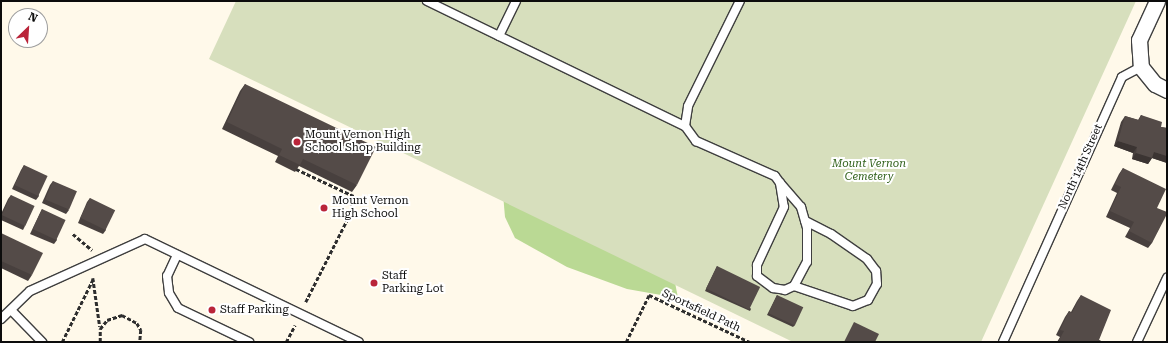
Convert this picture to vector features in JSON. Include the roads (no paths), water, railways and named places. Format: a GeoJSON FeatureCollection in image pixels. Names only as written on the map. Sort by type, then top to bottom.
{"type":"FeatureCollection","features":[{"type":"Feature","properties":{"kind":"street"},"geometry":{"type":"LineString","coordinates":[[1157,1],[1139,40],[1141,67],[1155,84],[1167,90]]}},
{"type":"Feature","properties":{"kind":"lane"},"geometry":{"type":"LineString","coordinates":[[427,1],[686,126],[696,141],[774,176],[801,207],[805,221],[807,262],[794,286],[785,290],[773,288],[757,276],[757,265],[784,207],[780,183]]}},
{"type":"Feature","properties":{"kind":"lane"},"geometry":{"type":"LineString","coordinates":[[499,36],[516,1]]}},
{"type":"Feature","properties":{"kind":"lane"},"geometry":{"type":"LineString","coordinates":[[686,126],[688,106],[740,1]]}},
{"type":"Feature","properties":{"kind":"lane","name":"North 14th Street"},"geometry":{"type":"LineString","coordinates":[[1003,342],[1122,77],[1141,67]]}},
{"type":"Feature","properties":{"kind":"lane"},"geometry":{"type":"LineString","coordinates":[[794,286],[854,306],[868,300],[876,284],[876,272],[867,259],[831,234],[805,221]]}},
{"type":"Feature","properties":{"kind":"lane"},"geometry":{"type":"LineString","coordinates":[[1,319],[30,292],[144,239],[359,342]]}},
{"type":"Feature","properties":{"kind":"lane"},"geometry":{"type":"LineString","coordinates":[[177,255],[167,276],[169,293],[178,308],[249,342]]}},
{"type":"Feature","properties":{"kind":"lane"},"geometry":{"type":"LineString","coordinates":[[1138,342],[1167,278]]}},
{"type":"Feature","properties":{"kind":"lane"},"geometry":{"type":"LineString","coordinates":[[11,310],[42,342]]}},
{"type":"Feature","properties":{"kind":"place","name":"Mount Vernon High School Shop Building"},"geometry":{"type":"Point","coordinates":[297,142]}},
{"type":"Feature","properties":{"kind":"place","name":"Mount Vernon High School"},"geometry":{"type":"Point","coordinates":[324,208]}},
{"type":"Feature","properties":{"kind":"place","name":"Staff Parking Lot"},"geometry":{"type":"Point","coordinates":[374,283]}},
{"type":"Feature","properties":{"kind":"place","name":"Staff Parking"},"geometry":{"type":"Point","coordinates":[212,310]}},
{"type":"Feature","properties":{"kind":"park label","name":"Mount Vernon Cemetery"},"geometry":{"type":"Point","coordinates":[869,171]}}]}
